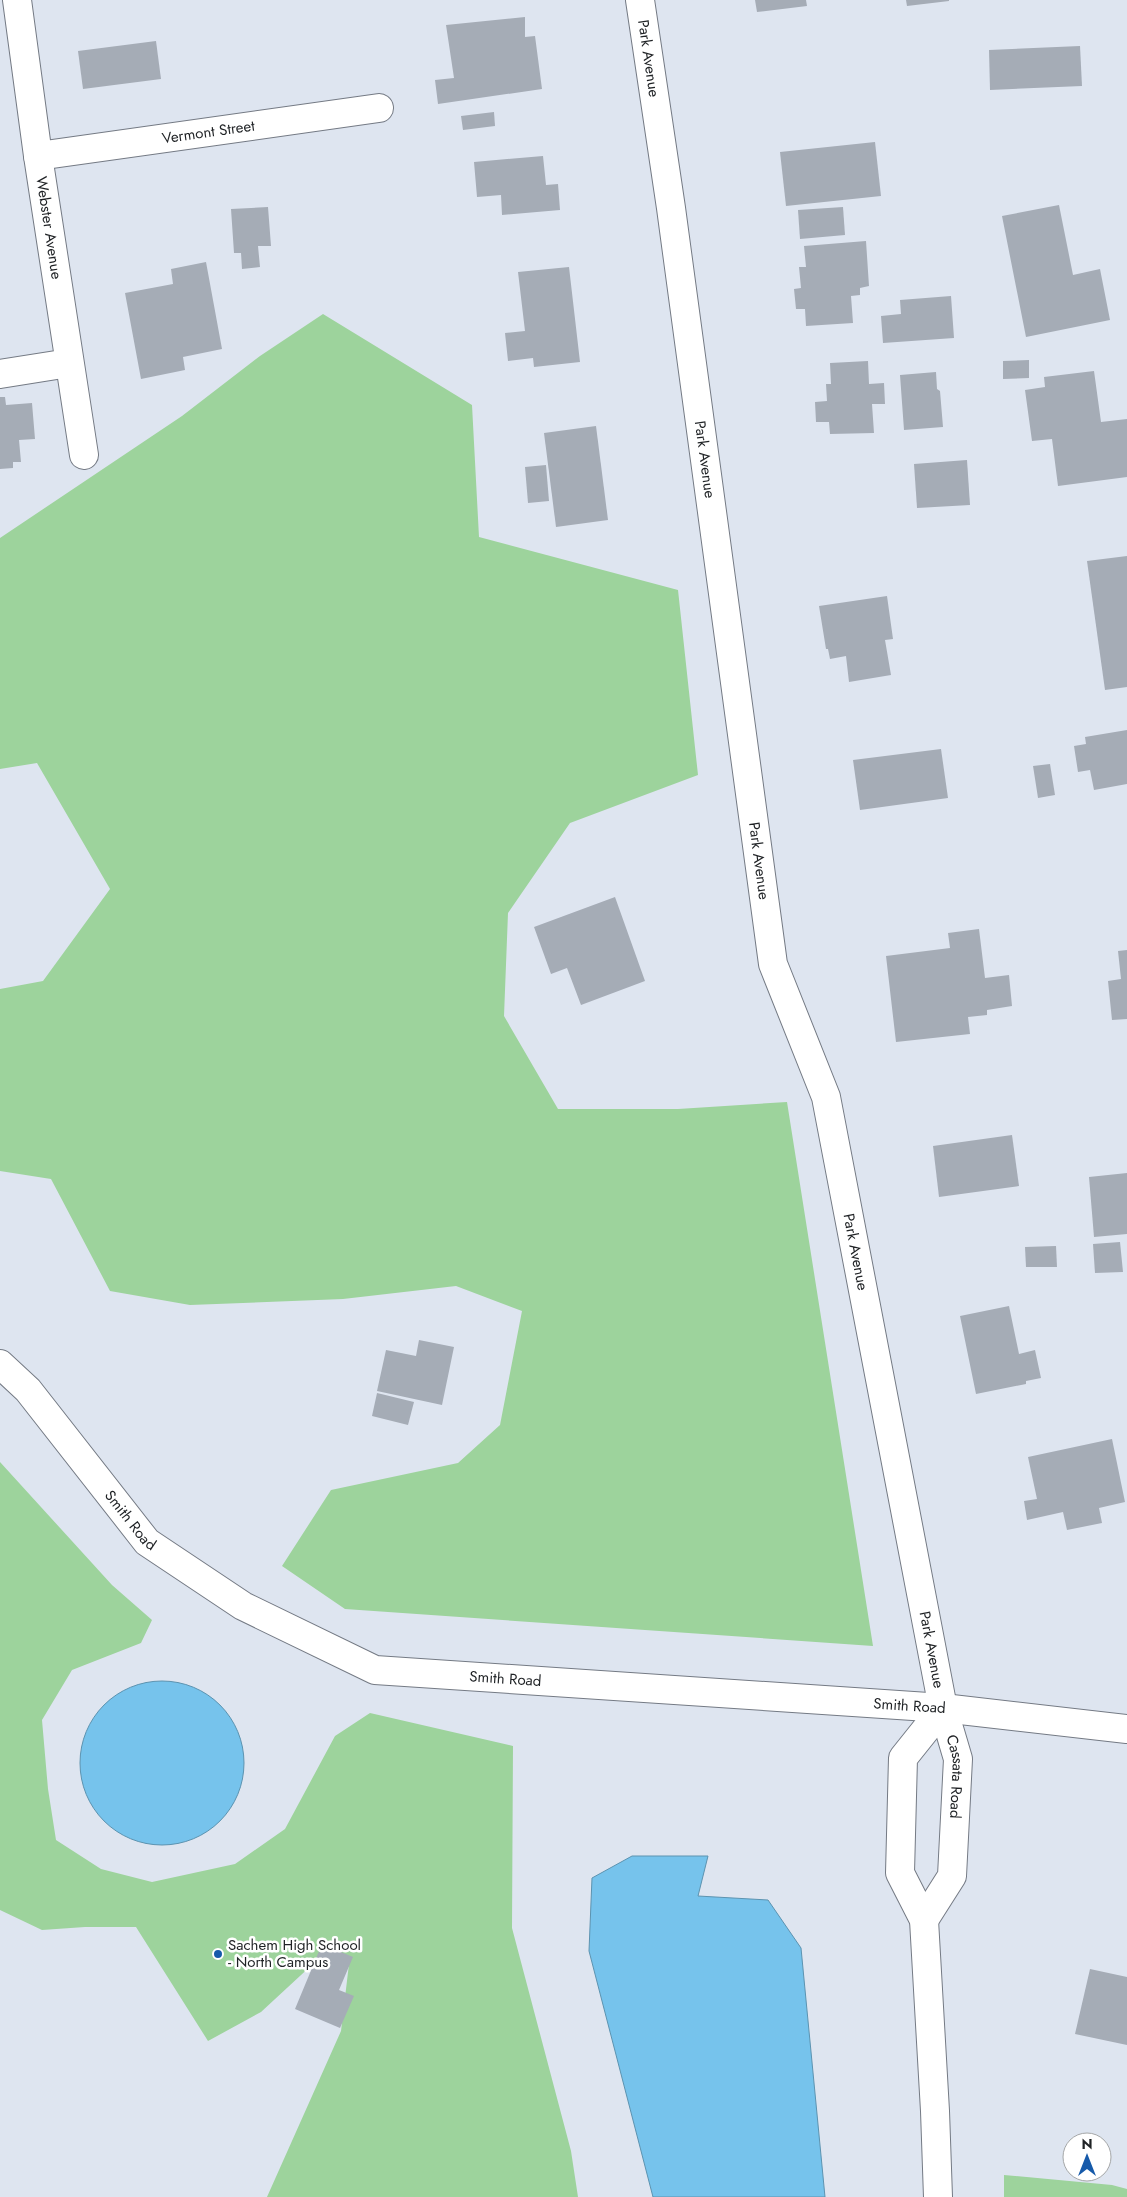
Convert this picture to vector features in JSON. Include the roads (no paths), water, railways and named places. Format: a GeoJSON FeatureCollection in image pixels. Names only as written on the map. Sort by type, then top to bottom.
{"type":"FeatureCollection","features":[{"type":"Feature","properties":{"kind":"street","name":"Webster Avenue"},"geometry":{"type":"LineString","coordinates":[[17,0],[38,156],[84,455]]}},
{"type":"Feature","properties":{"kind":"street","name":"Park Avenue"},"geometry":{"type":"LineString","coordinates":[[640,0],[671,208],[774,964],[826,1096],[943,1708]]}},
{"type":"Feature","properties":{"kind":"street","name":"Vermont Street"},"geometry":{"type":"LineString","coordinates":[[38,156],[379,108]]}},
{"type":"Feature","properties":{"kind":"street"},"geometry":{"type":"LineString","coordinates":[[0,374],[69,364]]}},
{"type":"Feature","properties":{"kind":"street","name":"Smith Road"},"geometry":{"type":"LineString","coordinates":[[0,1364],[28,1390],[147,1542],[243,1606],[375,1670],[943,1708],[1127,1729]]}},
{"type":"Feature","properties":{"kind":"street","name":"Cassata Road"},"geometry":{"type":"LineString","coordinates":[[924,1920],[952,1876],[958,1759],[943,1708]]}},
{"type":"Feature","properties":{"kind":"street","name":"Cassata Road"},"geometry":{"type":"LineString","coordinates":[[938,2197],[924,1920],[900,1873],[903,1758],[943,1708]]}},
{"type":"Feature","properties":{"kind":"water"},"geometry":{"type":"Polygon","coordinates":[[[162,1681],[186,1685],[207,1695],[220,1705],[230,1718],[240,1739],[244,1763],[240,1787],[230,1808],[220,1821],[207,1831],[186,1841],[162,1845],[138,1841],[117,1831],[104,1821],[94,1808],[84,1787],[80,1763],[84,1739],[94,1718],[104,1705],[117,1695],[138,1685],[162,1681]]]}},
{"type":"Feature","properties":{"kind":"water"},"geometry":{"type":"Polygon","coordinates":[[[632,1856],[708,1856],[698,1896],[768,1900],[801,1948],[825,2197],[653,2197],[589,1951],[592,1878],[632,1856]]]}},
{"type":"Feature","properties":{"kind":"place","name":"Sachem High School - North Campus"},"geometry":{"type":"Point","coordinates":[218,1954]}}]}
